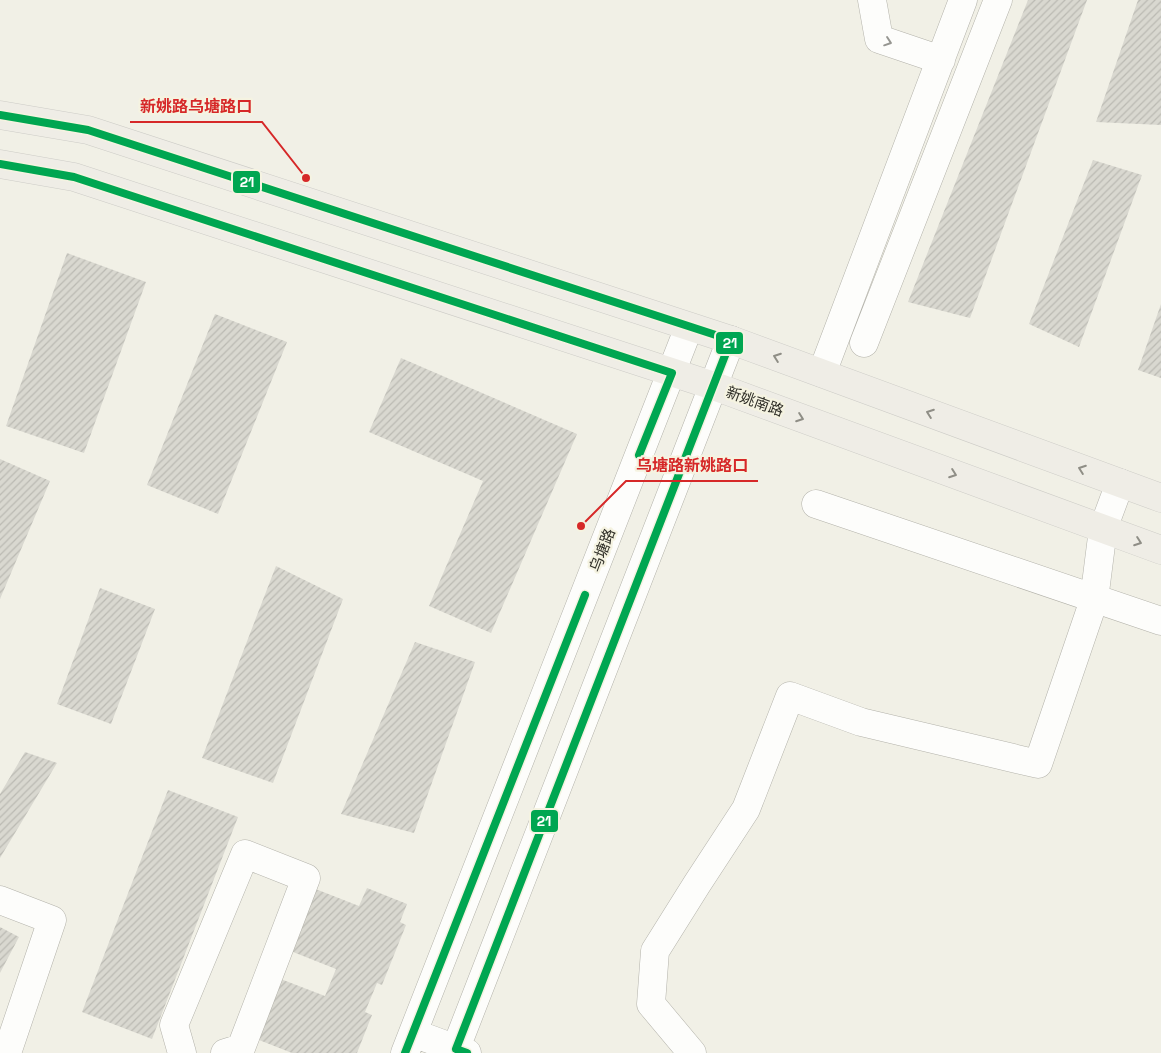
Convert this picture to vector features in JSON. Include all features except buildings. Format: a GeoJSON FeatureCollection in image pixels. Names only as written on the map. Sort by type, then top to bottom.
{"type":"FeatureCollection","features":[{"type":"Feature","properties":{"kind":"main road"},"geometry":{"type":"LineString","coordinates":[[0,115],[88,130],[731,340],[1161,498]]}},
{"type":"Feature","properties":{"kind":"main road","name":"新姚南路"},"geometry":{"type":"LineString","coordinates":[[0,164],[74,176],[714,386],[1161,550]]}},
{"type":"Feature","properties":{"kind":"street"},"geometry":{"type":"LineString","coordinates":[[872,0],[879,38],[941,60]]}},
{"type":"Feature","properties":{"kind":"street"},"geometry":{"type":"LineString","coordinates":[[822,373],[964,0]]}},
{"type":"Feature","properties":{"kind":"street"},"geometry":{"type":"LineString","coordinates":[[864,344],[998,0]]}},
{"type":"Feature","properties":{"kind":"street","name":"乌塘路"},"geometry":{"type":"LineString","coordinates":[[409,1043],[689,327]]}},
{"type":"Feature","properties":{"kind":"street"},"geometry":{"type":"LineString","coordinates":[[409,1043],[459,1052],[731,340]]}},
{"type":"Feature","properties":{"kind":"street"},"geometry":{"type":"LineString","coordinates":[[692,1053],[651,1004],[655,951],[746,809],[790,696],[861,722],[1038,764],[1094,600],[1103,529],[1120,483]]}},
{"type":"Feature","properties":{"kind":"street"},"geometry":{"type":"LineString","coordinates":[[816,504],[1094,600],[1161,621]]}},
{"type":"Feature","properties":{"kind":"street"},"geometry":{"type":"LineString","coordinates":[[182,1053],[174,1025],[245,854],[306,878],[241,1048],[226,1053]]}},
{"type":"Feature","properties":{"kind":"street"},"geometry":{"type":"LineString","coordinates":[[0,900],[52,920],[8,1053]]}},
{"type":"Feature","properties":{"kind":"transit line","name":"21"},"geometry":{"type":"LineString","coordinates":[[0,115],[88,130],[731,340],[456,1049],[467,1053]]}},
{"type":"Feature","properties":{"kind":"transit line","name":"21"},"geometry":{"type":"LineString","coordinates":[[0,164],[74,177],[672,373],[639,455]]}},
{"type":"Feature","properties":{"kind":"transit line","name":"21"},"geometry":{"type":"LineString","coordinates":[[405,1053],[585,595]]}},
{"type":"Feature","properties":{"kind":"place","name":"新姚路乌塘路口"},"geometry":{"type":"Point","coordinates":[306,178]}},
{"type":"Feature","properties":{"kind":"place","name":"乌塘路新姚路口"},"geometry":{"type":"Point","coordinates":[581,526]}}]}
